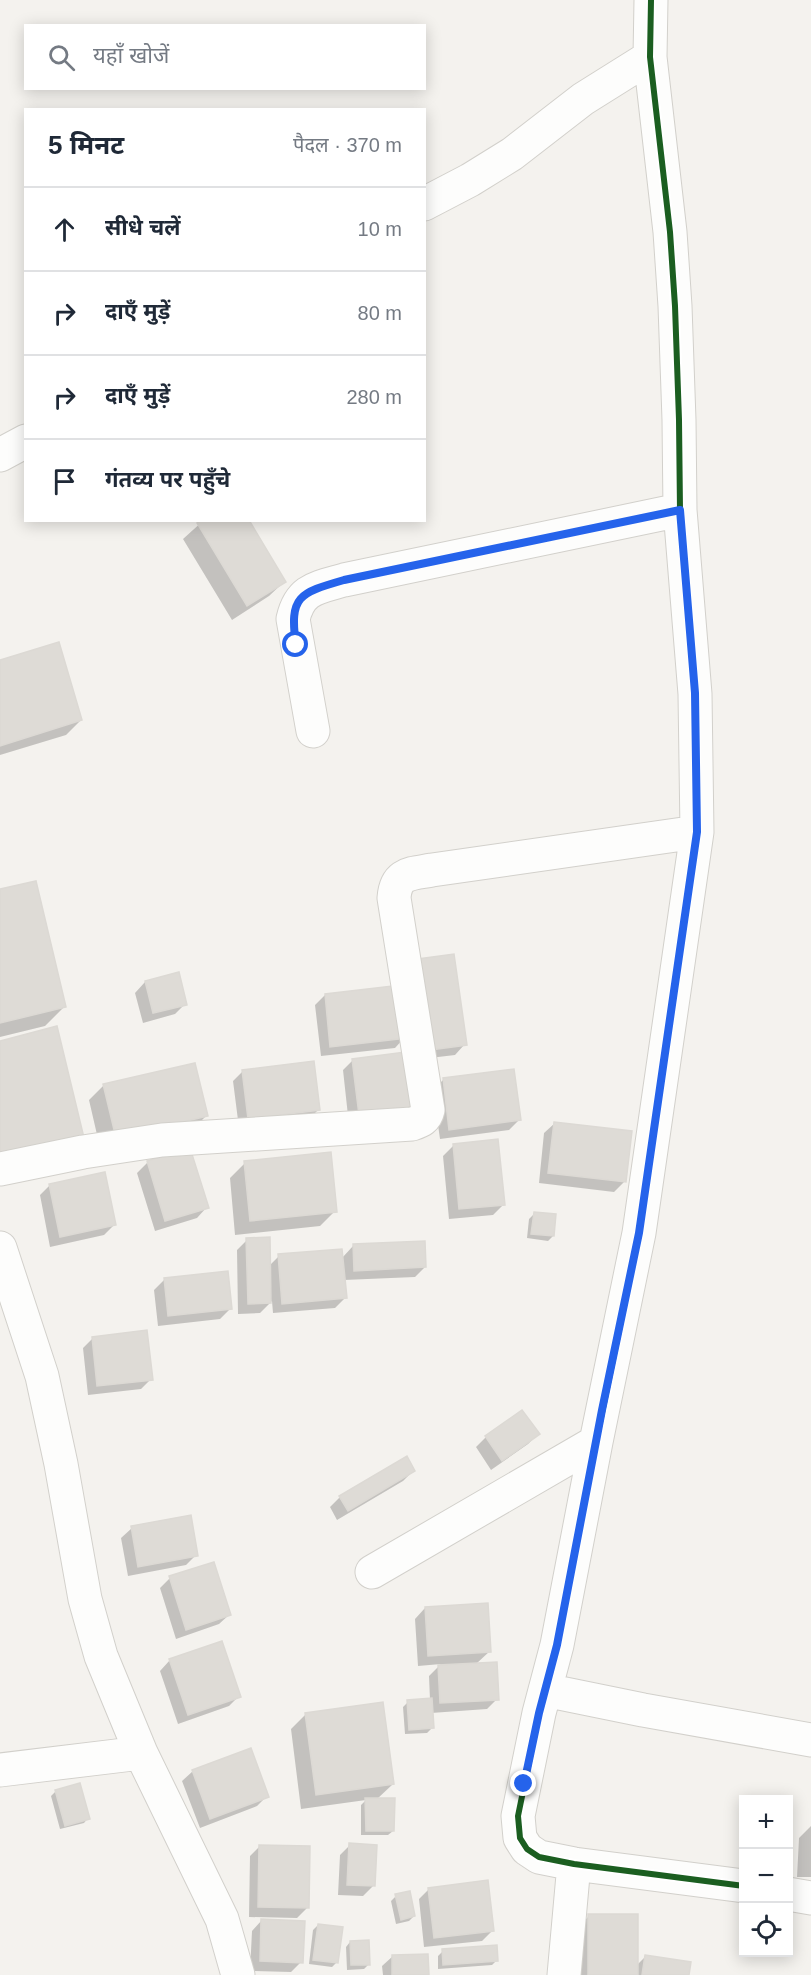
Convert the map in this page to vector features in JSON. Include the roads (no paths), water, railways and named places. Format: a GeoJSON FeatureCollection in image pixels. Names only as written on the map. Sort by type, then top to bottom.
{"type":"FeatureCollection","features":[{"type":"Feature","properties":{"kind":"street"},"geometry":{"type":"LineString","coordinates":[[651,0],[650,57],[670,232],[675,306],[680,510],[695,693],[697,832],[639,1233],[557,1645],[518,1816],[520,1838],[527,1849],[539,1857],[574,1864],[739,1885]]}},
{"type":"Feature","properties":{"kind":"street"},"geometry":{"type":"LineString","coordinates":[[426,203],[470,180],[512,154],[583,99],[650,57]]}},
{"type":"Feature","properties":{"kind":"street"},"geometry":{"type":"LineString","coordinates":[[0,455],[24,442]]}},
{"type":"Feature","properties":{"kind":"street"},"geometry":{"type":"LineString","coordinates":[[313,730],[293,620],[296,605],[313,589],[344,580],[680,510]]}},
{"type":"Feature","properties":{"kind":"street"},"geometry":{"type":"LineString","coordinates":[[0,1169],[83,1152],[162,1140],[412,1124],[421,1121],[427,1116],[428,1110],[394,897],[399,879],[410,874],[432,870],[697,832]]}},
{"type":"Feature","properties":{"kind":"street"},"geometry":{"type":"LineString","coordinates":[[0,1248],[42,1376],[61,1464],[85,1599],[101,1656],[141,1753],[222,1918],[238,1975]]}},
{"type":"Feature","properties":{"kind":"street"},"geometry":{"type":"LineString","coordinates":[[372,1572],[596,1442]]}},
{"type":"Feature","properties":{"kind":"street"},"geometry":{"type":"LineString","coordinates":[[545,1690],[811,1740]]}},
{"type":"Feature","properties":{"kind":"street"},"geometry":{"type":"LineString","coordinates":[[0,1770],[141,1753]]}},
{"type":"Feature","properties":{"kind":"street"},"geometry":{"type":"LineString","coordinates":[[564,1975],[574,1864]]}},
{"type":"Feature","properties":{"kind":"street"},"geometry":{"type":"LineString","coordinates":[[793,1895],[811,1898]]}}]}
